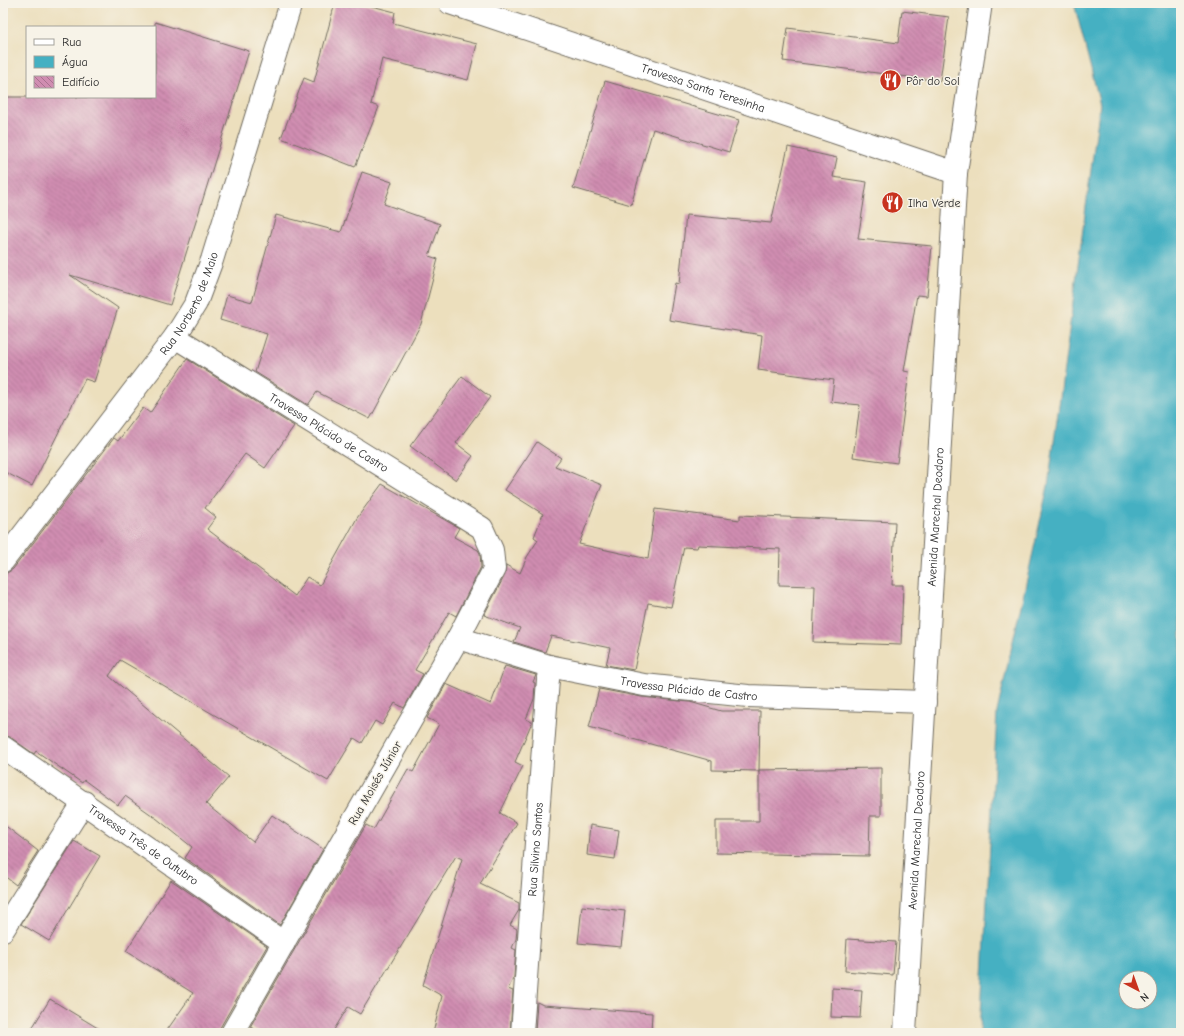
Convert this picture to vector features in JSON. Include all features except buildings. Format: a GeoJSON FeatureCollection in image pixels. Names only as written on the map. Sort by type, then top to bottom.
{"type":"FeatureCollection","features":[{"type":"Feature","properties":{"kind":"street","name":"Rua Norberto de Maio"},"geometry":{"type":"LineString","coordinates":[[3,561],[175,338],[196,303],[212,260],[291,3]]}},
{"type":"Feature","properties":{"kind":"street","name":"Travessa Santa Teresinha"},"geometry":{"type":"LineString","coordinates":[[450,3],[956,172]]}},
{"type":"Feature","properties":{"kind":"street","name":"Avenida Marechal Deodoro"},"geometry":{"type":"LineString","coordinates":[[905,1033],[956,172],[981,3]]}},
{"type":"Feature","properties":{"kind":"street","name":"Travessa Plácido de Castro"},"geometry":{"type":"LineString","coordinates":[[175,338],[482,528]]}},
{"type":"Feature","properties":{"kind":"street","name":"Rua Moisés Júnior"},"geometry":{"type":"LineString","coordinates":[[232,1033],[458,638],[494,569],[492,550],[482,528]]}},
{"type":"Feature","properties":{"kind":"street","name":"Travessa Plácido de Castro"},"geometry":{"type":"LineString","coordinates":[[458,638],[550,666],[644,686],[748,696],[925,702]]}},
{"type":"Feature","properties":{"kind":"street","name":"Rua Silvino Santos"},"geometry":{"type":"LineString","coordinates":[[522,1033],[550,666]]}},
{"type":"Feature","properties":{"kind":"street","name":"Travessa Três de Outubro"},"geometry":{"type":"LineString","coordinates":[[3,747],[84,802],[284,943]]}},
{"type":"Feature","properties":{"kind":"street"},"geometry":{"type":"LineString","coordinates":[[3,930],[84,802]]}},
{"type":"Feature","properties":{"kind":"water"},"geometry":{"type":"Polygon","coordinates":[[[1074,3],[1181,3],[1181,1033],[980,1033],[997,712],[1048,486],[1100,104],[1074,3]]]}},
{"type":"Feature","properties":{"kind":"place","name":"Pôr do Sol"},"geometry":{"type":"Point","coordinates":[891,81]}},
{"type":"Feature","properties":{"kind":"place","name":"Ilha Verde"},"geometry":{"type":"Point","coordinates":[892,203]}}]}
